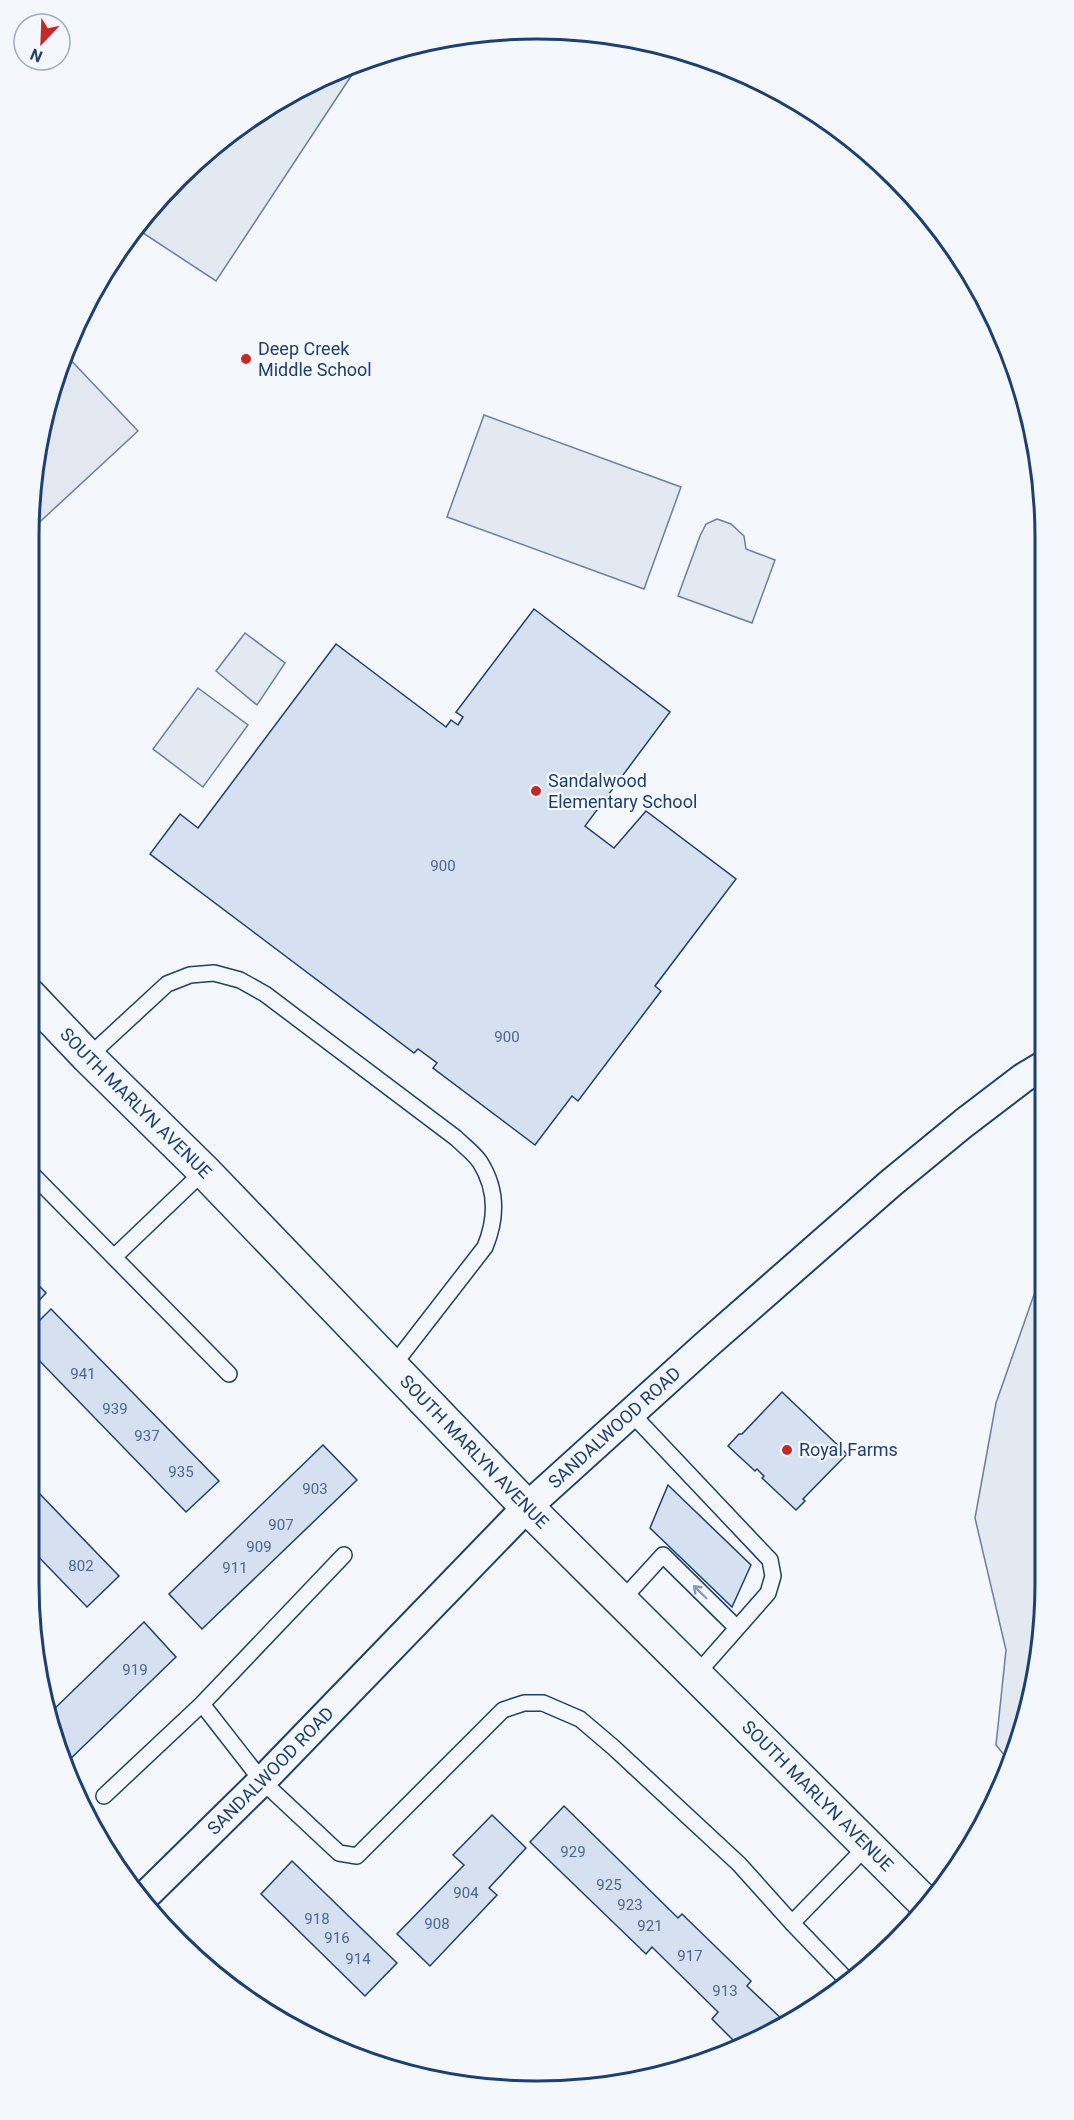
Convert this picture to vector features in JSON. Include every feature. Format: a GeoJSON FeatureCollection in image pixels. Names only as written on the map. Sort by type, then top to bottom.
{"type":"FeatureCollection","features":[{"type":"Feature","properties":{"kind":"street","name":"SOUTH MARLYN AVENUE"},"geometry":{"type":"LineString","coordinates":[[39,1006],[204,1171],[527,1507],[921,1899]]}},
{"type":"Feature","properties":{"kind":"street","name":"SANDALWOOD ROAD"},"geometry":{"type":"LineString","coordinates":[[148,1893],[262,1781],[527,1507],[891,1183],[1035,1071]]}},
{"type":"Feature","properties":{"kind":"lane"},"geometry":{"type":"LineString","coordinates":[[88,1057],[167,984],[190,975],[214,973],[232,977],[266,994],[456,1138],[479,1160],[489,1180],[494,1203],[492,1229],[484,1247],[393,1367]]}},
{"type":"Feature","properties":{"kind":"lane"},"geometry":{"type":"LineString","coordinates":[[114,1257],[204,1171]]}},
{"type":"Feature","properties":{"kind":"lane"},"geometry":{"type":"LineString","coordinates":[[39,1181],[229,1374]]}},
{"type":"Feature","properties":{"kind":"lane"},"geometry":{"type":"LineString","coordinates":[[630,1413],[770,1560],[773,1576],[768,1593],[695,1676]]}},
{"type":"Feature","properties":{"kind":"lane"},"geometry":{"type":"LineString","coordinates":[[104,1796],[202,1704],[344,1555]]}},
{"type":"Feature","properties":{"kind":"lane"},"geometry":{"type":"LineString","coordinates":[[621,1601],[663,1556],[737,1628]]}},
{"type":"Feature","properties":{"kind":"lane"},"geometry":{"type":"LineString","coordinates":[[202,1704],[262,1781],[339,1853],[357,1856],[503,1710],[524,1703],[543,1703],[580,1719],[613,1747],[739,1864],[843,1976]]}},
{"type":"Feature","properties":{"kind":"lane"},"geometry":{"type":"LineString","coordinates":[[792,1923],[867,1846]]}},
{"type":"Feature","properties":{"kind":"shaded area"},"geometry":{"type":"Polygon","coordinates":[[[352,75],[216,281],[143,233],[185,185],[234,142],[288,106],[352,75]]]}},
{"type":"Feature","properties":{"kind":"shaded area"},"geometry":{"type":"Polygon","coordinates":[[[71,361],[138,431],[39,522],[43,472],[49,440],[56,408],[71,361]]]}},
{"type":"Feature","properties":{"kind":"shaded area"},"geometry":{"type":"Polygon","coordinates":[[[484,415],[681,487],[644,589],[447,517],[484,415]]]}},
{"type":"Feature","properties":{"kind":"shaded area"},"geometry":{"type":"Polygon","coordinates":[[[717,519],[731,524],[744,536],[746,549],[775,560],[752,623],[678,596],[706,524],[717,519]]]}},
{"type":"Feature","properties":{"kind":"shaded area"},"geometry":{"type":"Polygon","coordinates":[[[245,633],[285,663],[257,705],[216,671],[245,633]]]}},
{"type":"Feature","properties":{"kind":"shaded area"},"geometry":{"type":"Polygon","coordinates":[[[198,688],[248,725],[203,787],[153,749],[198,688]]]}},
{"type":"Feature","properties":{"kind":"shaded area"},"geometry":{"type":"Polygon","coordinates":[[[1035,1292],[1034,1616],[1025,1680],[1004,1755],[996,1745],[1006,1650],[975,1518],[996,1403],[1035,1292]]]}},
{"type":"Feature","properties":{"kind":"building"},"geometry":{"type":"Polygon","coordinates":[[[534,609],[670,712],[585,826],[614,848],[646,811],[736,879],[655,986],[661,991],[578,1101],[572,1096],[535,1145],[433,1068],[437,1063],[418,1049],[414,1053],[150,854],[180,814],[198,828],[336,644],[446,727],[451,720],[458,725],[463,717],[456,712],[534,609]]]}},
{"type":"Feature","properties":{"kind":"building"},"geometry":{"type":"Polygon","coordinates":[[[39,1286],[46,1293],[39,1300],[39,1286]]]}},
{"type":"Feature","properties":{"kind":"building"},"geometry":{"type":"Polygon","coordinates":[[[51,1309],[219,1481],[186,1512],[39,1360],[39,1321],[51,1309]]]}},
{"type":"Feature","properties":{"kind":"building","name":"Royal Farms"},"geometry":{"type":"Polygon","coordinates":[[[782,1392],[847,1454],[803,1499],[805,1501],[796,1510],[762,1478],[764,1476],[757,1469],[755,1471],[728,1446],[782,1392]]]}},
{"type":"Feature","properties":{"kind":"building"},"geometry":{"type":"Polygon","coordinates":[[[323,1445],[357,1480],[202,1629],[169,1594],[323,1445]]]}},
{"type":"Feature","properties":{"kind":"building"},"geometry":{"type":"Polygon","coordinates":[[[668,1485],[751,1565],[732,1607],[650,1528],[668,1485]]]}},
{"type":"Feature","properties":{"kind":"building"},"geometry":{"type":"Polygon","coordinates":[[[39,1493],[119,1576],[87,1607],[39,1557],[39,1493]]]}},
{"type":"Feature","properties":{"kind":"building"},"geometry":{"type":"Polygon","coordinates":[[[144,1622],[176,1657],[71,1758],[55,1708],[144,1622]]]}},
{"type":"Feature","properties":{"kind":"building"},"geometry":{"type":"Polygon","coordinates":[[[564,1806],[678,1918],[682,1914],[751,1981],[747,1986],[780,2017],[734,2041],[712,2019],[718,2012],[652,1947],[646,1954],[530,1842],[564,1806]]]}},
{"type":"Feature","properties":{"kind":"building"},"geometry":{"type":"Polygon","coordinates":[[[492,1815],[526,1848],[489,1888],[497,1895],[430,1966],[397,1934],[464,1865],[453,1855],[492,1815]]]}},
{"type":"Feature","properties":{"kind":"building"},"geometry":{"type":"Polygon","coordinates":[[[292,1861],[397,1963],[365,1996],[261,1894],[292,1861]]]}},
{"type":"Feature","properties":{"kind":"place","name":"Deep Creek Middle School"},"geometry":{"type":"Point","coordinates":[246,359]}},
{"type":"Feature","properties":{"kind":"place","name":"Sandalwood Elementary School"},"geometry":{"type":"Point","coordinates":[536,791]}},
{"type":"Feature","properties":{"kind":"place","name":"Royal Farms"},"geometry":{"type":"Point","coordinates":[787,1450]}}]}
